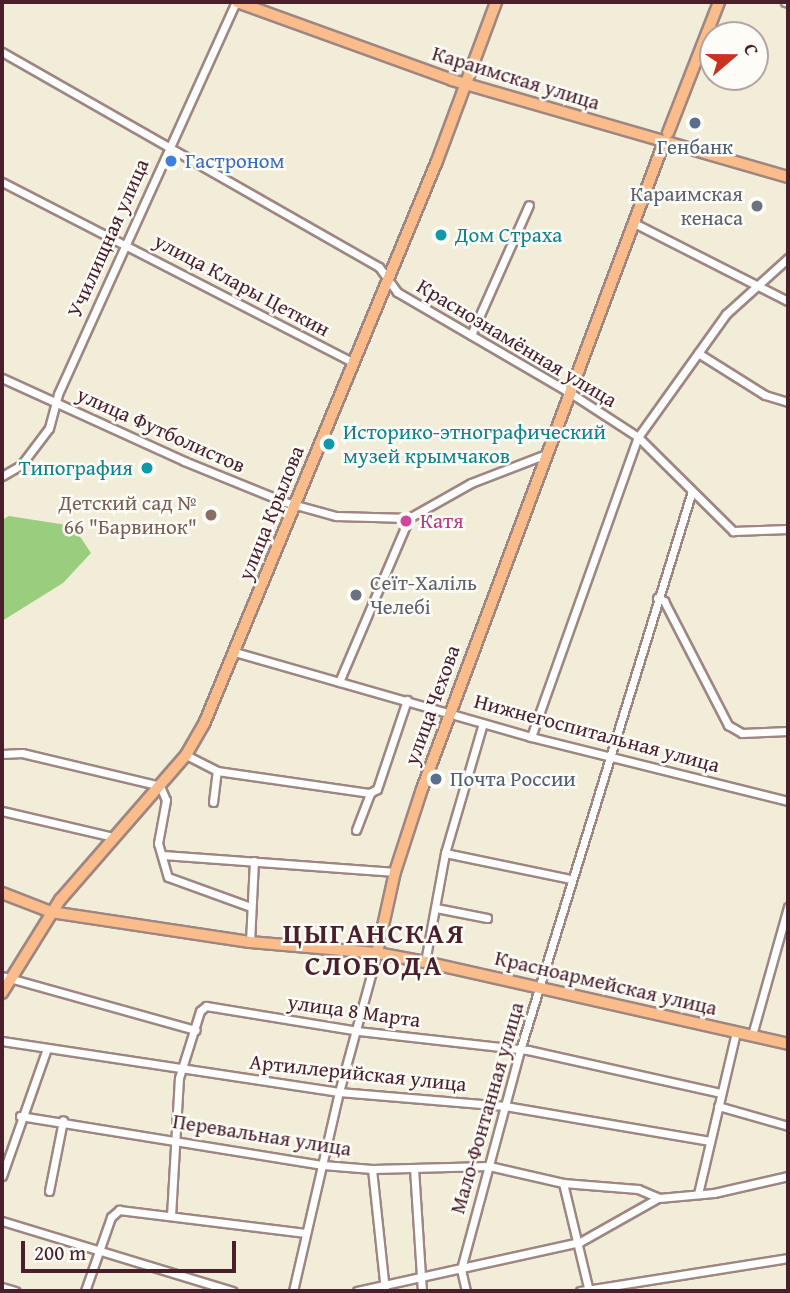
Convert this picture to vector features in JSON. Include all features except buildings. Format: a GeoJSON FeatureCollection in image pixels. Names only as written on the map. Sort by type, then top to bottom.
{"type":"FeatureCollection","features":[{"type":"Feature","properties":{"kind":"main road","name":"Караимская улица"},"geometry":{"type":"LineString","coordinates":[[237,2],[466,84],[788,177]]}},
{"type":"Feature","properties":{"kind":"main road","name":"улица Крылова"},"geometry":{"type":"LineString","coordinates":[[2,993],[7,977],[51,912],[187,755],[235,652],[296,505],[466,84],[496,2]]}},
{"type":"Feature","properties":{"kind":"main road"},"geometry":{"type":"LineString","coordinates":[[668,133],[719,2]]}},
{"type":"Feature","properties":{"kind":"main road","name":"улица Чехова"},"geometry":{"type":"LineString","coordinates":[[377,953],[395,872],[450,711],[661,149]]}},
{"type":"Feature","properties":{"kind":"main road","name":"Красноармейская улица"},"geometry":{"type":"LineString","coordinates":[[2,893],[51,912],[250,942],[377,953],[425,961],[788,1044]]}},
{"type":"Feature","properties":{"kind":"street","name":"Училищная улица"},"geometry":{"type":"LineString","coordinates":[[2,476],[37,447],[127,245],[167,147],[237,2]]}},
{"type":"Feature","properties":{"kind":"street","name":"Краснознамённая улица"},"geometry":{"type":"LineString","coordinates":[[2,52],[379,267],[397,292],[569,391],[638,437],[691,494],[733,531],[788,529]]}},
{"type":"Feature","properties":{"kind":"street","name":"улица Клары Цеткин"},"geometry":{"type":"LineString","coordinates":[[2,182],[354,363]]}},
{"type":"Feature","properties":{"kind":"street"},"geometry":{"type":"LineString","coordinates":[[471,335],[529,205]]}},
{"type":"Feature","properties":{"kind":"street"},"geometry":{"type":"LineString","coordinates":[[634,223],[788,301]]}},
{"type":"Feature","properties":{"kind":"street"},"geometry":{"type":"LineString","coordinates":[[531,737],[638,437],[698,353],[756,284],[788,258]]}},
{"type":"Feature","properties":{"kind":"street"},"geometry":{"type":"LineString","coordinates":[[698,353],[765,395],[788,402]]}},
{"type":"Feature","properties":{"kind":"street","name":"улица Футболистов"},"geometry":{"type":"LineString","coordinates":[[2,378],[184,461],[296,505],[346,517],[409,518]]}},
{"type":"Feature","properties":{"kind":"street"},"geometry":{"type":"LineString","coordinates":[[339,682],[409,518],[471,483],[546,454]]}},
{"type":"Feature","properties":{"kind":"street","name":"Мало-Фонтанная улица"},"geometry":{"type":"LineString","coordinates":[[466,1291],[461,1269],[520,1050],[691,494]]}},
{"type":"Feature","properties":{"kind":"street"},"geometry":{"type":"LineString","coordinates":[[657,598],[664,601],[729,725],[742,733],[788,731]]}},
{"type":"Feature","properties":{"kind":"street","name":"Нижнегоспитальная улица"},"geometry":{"type":"LineString","coordinates":[[235,652],[450,711],[531,737],[788,801]]}},
{"type":"Feature","properties":{"kind":"street"},"geometry":{"type":"LineString","coordinates":[[187,755],[217,771],[370,793],[377,789],[407,700]]}},
{"type":"Feature","properties":{"kind":"street"},"geometry":{"type":"LineString","coordinates":[[425,961],[445,853],[483,723]]}},
{"type":"Feature","properties":{"kind":"street"},"geometry":{"type":"LineString","coordinates":[[2,754],[22,753],[160,786],[166,800],[158,843],[170,879],[251,907]]}},
{"type":"Feature","properties":{"kind":"street"},"geometry":{"type":"LineString","coordinates":[[213,802],[217,771]]}},
{"type":"Feature","properties":{"kind":"street"},"geometry":{"type":"LineString","coordinates":[[356,830],[370,793]]}},
{"type":"Feature","properties":{"kind":"street"},"geometry":{"type":"LineString","coordinates":[[2,811],[114,837]]}},
{"type":"Feature","properties":{"kind":"street"},"geometry":{"type":"LineString","coordinates":[[445,853],[571,879]]}},
{"type":"Feature","properties":{"kind":"street"},"geometry":{"type":"LineString","coordinates":[[163,855],[395,872]]}},
{"type":"Feature","properties":{"kind":"street"},"geometry":{"type":"LineString","coordinates":[[250,942],[254,860]]}},
{"type":"Feature","properties":{"kind":"street"},"geometry":{"type":"LineString","coordinates":[[752,1035],[788,907]]}},
{"type":"Feature","properties":{"kind":"street"},"geometry":{"type":"LineString","coordinates":[[436,908],[487,918]]}},
{"type":"Feature","properties":{"kind":"street","name":"улица Чехова"},"geometry":{"type":"LineString","coordinates":[[293,1291],[339,1092],[358,1031],[377,953]]}},
{"type":"Feature","properties":{"kind":"street"},"geometry":{"type":"LineString","coordinates":[[7,977],[196,1030]]}},
{"type":"Feature","properties":{"kind":"street","name":"улица 8 Марта"},"geometry":{"type":"LineString","coordinates":[[171,1216],[175,1138],[183,1069],[200,1011],[209,1006],[358,1031],[520,1050],[720,1093]]}},
{"type":"Feature","properties":{"kind":"street"},"geometry":{"type":"LineString","coordinates":[[698,1194],[736,1032]]}},
{"type":"Feature","properties":{"kind":"street","name":"Артиллерийская улица"},"geometry":{"type":"LineString","coordinates":[[2,1041],[46,1051],[339,1092],[505,1106],[710,1141]]}},
{"type":"Feature","properties":{"kind":"street"},"geometry":{"type":"LineString","coordinates":[[2,1175],[20,1116],[46,1051]]}},
{"type":"Feature","properties":{"kind":"street"},"geometry":{"type":"LineString","coordinates":[[718,1106],[788,1126]]}},
{"type":"Feature","properties":{"kind":"street","name":"Перевальная улица"},"geometry":{"type":"LineString","coordinates":[[20,1116],[64,1120],[323,1165],[372,1169],[489,1166],[563,1183],[638,1189],[659,1198],[698,1194],[788,1176]]}},
{"type":"Feature","properties":{"kind":"street"},"geometry":{"type":"LineString","coordinates":[[49,1191],[64,1120]]}},
{"type":"Feature","properties":{"kind":"street"},"geometry":{"type":"LineString","coordinates":[[414,1168],[422,1291]]}},
{"type":"Feature","properties":{"kind":"street"},"geometry":{"type":"LineString","coordinates":[[372,1169],[384,1288]]}},
{"type":"Feature","properties":{"kind":"street"},"geometry":{"type":"LineString","coordinates":[[563,1183],[580,1242],[589,1290]]}},
{"type":"Feature","properties":{"kind":"street"},"geometry":{"type":"LineString","coordinates":[[357,1291],[384,1288],[580,1242],[644,1202],[659,1198]]}},
{"type":"Feature","properties":{"kind":"street"},"geometry":{"type":"LineString","coordinates":[[85,1291],[98,1250],[118,1210],[306,1233]]}},
{"type":"Feature","properties":{"kind":"street"},"geometry":{"type":"LineString","coordinates":[[2,1221],[233,1291]]}},
{"type":"Feature","properties":{"kind":"street"},"geometry":{"type":"LineString","coordinates":[[580,1291],[788,1258]]}},
{"type":"Feature","properties":{"kind":"street"},"geometry":{"type":"LineString","coordinates":[[2,1287],[15,1291]]}},
{"type":"Feature","properties":{"kind":"green space"},"geometry":{"type":"Polygon","coordinates":[[[9,516],[73,526],[91,553],[63,583],[2,621],[2,520],[9,516]]]}},
{"type":"Feature","properties":{"kind":"place","name":"Генбанк"},"geometry":{"type":"Point","coordinates":[695,123]}},
{"type":"Feature","properties":{"kind":"place","name":"Гастроном"},"geometry":{"type":"Point","coordinates":[171,161]}},
{"type":"Feature","properties":{"kind":"place","name":"Караимская кенаса"},"geometry":{"type":"Point","coordinates":[757,206]}},
{"type":"Feature","properties":{"kind":"place","name":"Дом Страха"},"geometry":{"type":"Point","coordinates":[441,235]}},
{"type":"Feature","properties":{"kind":"place","name":"Историко-этнографический музей крымчаков"},"geometry":{"type":"Point","coordinates":[329,444]}},
{"type":"Feature","properties":{"kind":"place","name":"Типография"},"geometry":{"type":"Point","coordinates":[147,468]}},
{"type":"Feature","properties":{"kind":"place","name":"Детский сад № 66 \"Барвинок\""},"geometry":{"type":"Point","coordinates":[211,515]}},
{"type":"Feature","properties":{"kind":"place","name":"Катя"},"geometry":{"type":"Point","coordinates":[406,521]}},
{"type":"Feature","properties":{"kind":"place","name":"Сеїт-Халіль Челебі"},"geometry":{"type":"Point","coordinates":[356,595]}},
{"type":"Feature","properties":{"kind":"place","name":"Почта России"},"geometry":{"type":"Point","coordinates":[436,779]}},
{"type":"Feature","properties":{"kind":"district","name":"ЦЫГАНСКАЯ СЛОБОДА"},"geometry":{"type":"Point","coordinates":[374,949]}}]}
